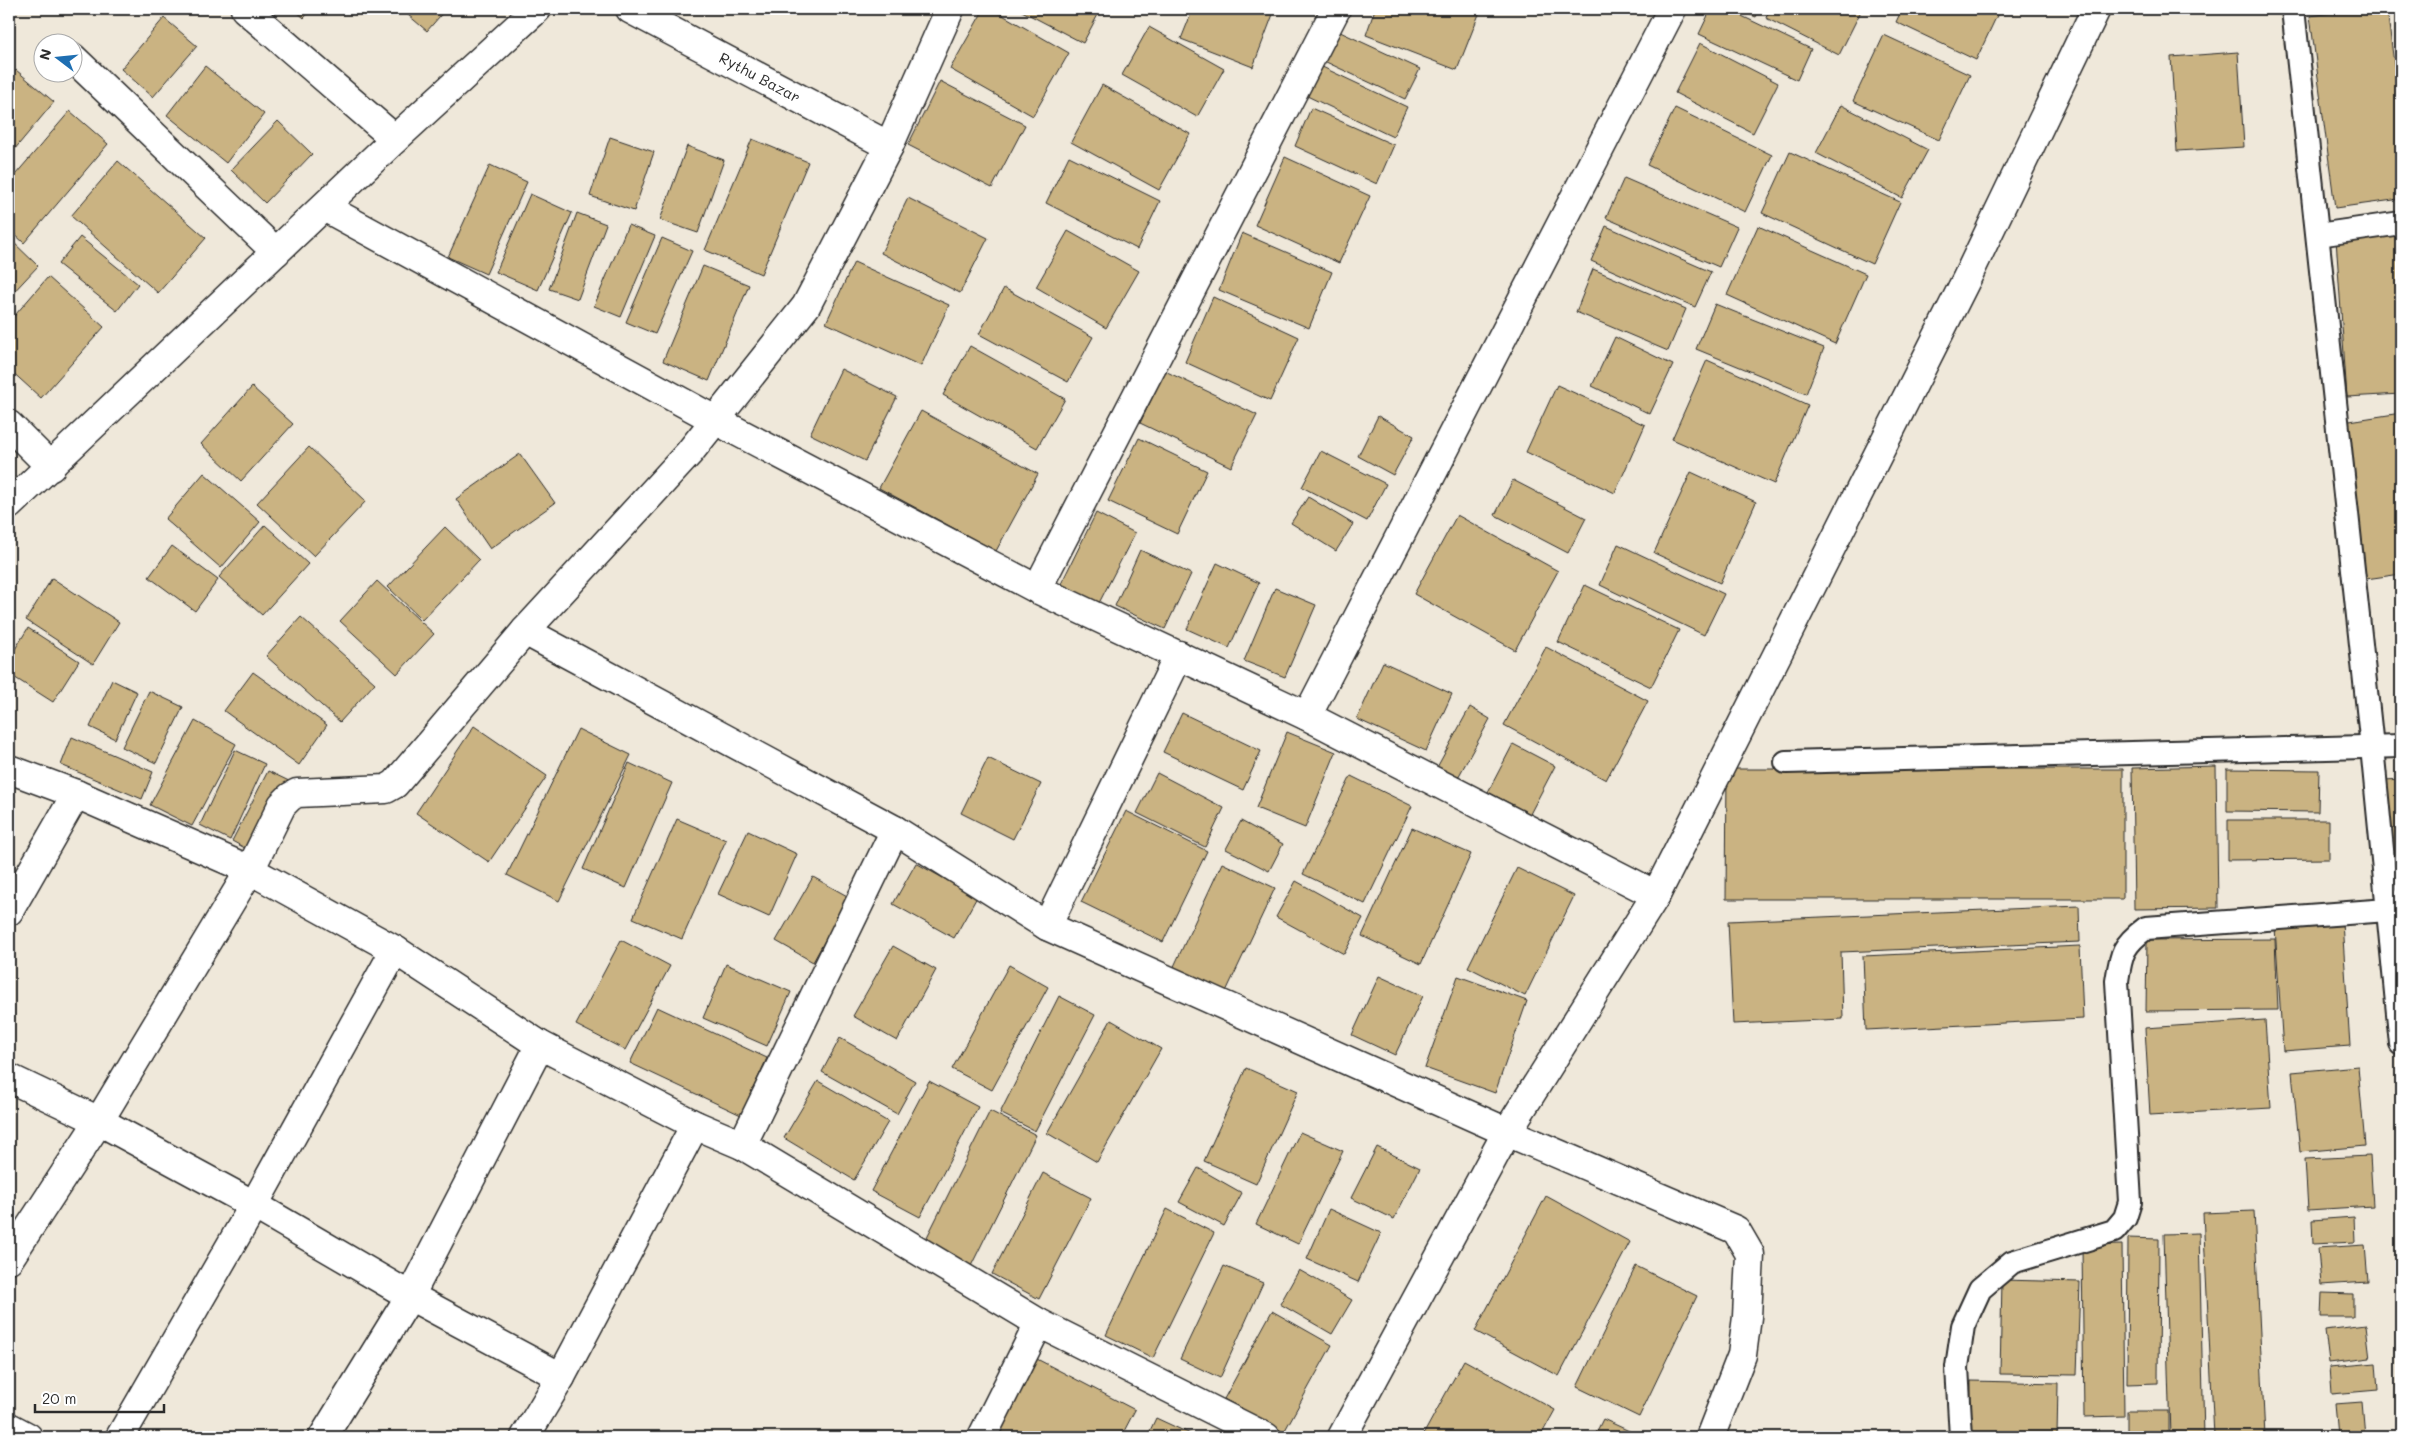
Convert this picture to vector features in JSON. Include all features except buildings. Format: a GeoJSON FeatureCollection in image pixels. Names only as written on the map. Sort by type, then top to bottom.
{"type":"FeatureCollection","features":[{"type":"Feature","properties":{"kind":"street"},"geometry":{"type":"LineString","coordinates":[[245,9],[395,139]]}},
{"type":"Feature","properties":{"kind":"street"},"geometry":{"type":"LineString","coordinates":[[9,505],[395,139],[536,9]]}},
{"type":"Feature","properties":{"kind":"street","name":"Rythu Bazar"},"geometry":{"type":"LineString","coordinates":[[630,9],[889,146]]}},
{"type":"Feature","properties":{"kind":"street"},"geometry":{"type":"LineString","coordinates":[[9,1260],[99,1121],[250,870],[282,805],[297,793],[386,789],[394,784],[525,631],[717,421],[806,306],[889,146],[950,9]]}},
{"type":"Feature","properties":{"kind":"street"},"geometry":{"type":"LineString","coordinates":[[1037,589],[1336,9]]}},
{"type":"Feature","properties":{"kind":"street"},"geometry":{"type":"LineString","coordinates":[[1307,716],[1672,9]]}},
{"type":"Feature","properties":{"kind":"street"},"geometry":{"type":"LineString","coordinates":[[1342,1437],[1507,1132],[1656,895],[1966,280],[2096,9]]}},
{"type":"Feature","properties":{"kind":"street"},"geometry":{"type":"LineString","coordinates":[[82,67],[276,252]]}},
{"type":"Feature","properties":{"kind":"street"},"geometry":{"type":"LineString","coordinates":[[324,207],[717,421],[1037,589],[1307,716],[1656,895]]}},
{"type":"Feature","properties":{"kind":"street"},"geometry":{"type":"LineString","coordinates":[[9,425],[51,467]]}},
{"type":"Feature","properties":{"kind":"street"},"geometry":{"type":"LineString","coordinates":[[525,631],[895,830],[1047,926],[1507,1132],[1736,1230],[1750,1254],[1747,1317],[1742,1355],[1710,1437]]}},
{"type":"Feature","properties":{"kind":"street"},"geometry":{"type":"LineString","coordinates":[[1047,926],[1179,655]]}},
{"type":"Feature","properties":{"kind":"street"},"geometry":{"type":"LineString","coordinates":[[9,769],[76,794],[250,870],[395,950],[540,1045],[695,1125],[742,1145],[1039,1323],[1266,1437]]}},
{"type":"Feature","properties":{"kind":"street"},"geometry":{"type":"LineString","coordinates":[[9,911],[76,794]]}},
{"type":"Feature","properties":{"kind":"street"},"geometry":{"type":"LineString","coordinates":[[742,1145],[895,830]]}},
{"type":"Feature","properties":{"kind":"street"},"geometry":{"type":"LineString","coordinates":[[120,1437],[254,1206],[395,950]]}},
{"type":"Feature","properties":{"kind":"street"},"geometry":{"type":"LineString","coordinates":[[323,1437],[410,1296],[540,1045]]}},
{"type":"Feature","properties":{"kind":"street"},"geometry":{"type":"LineString","coordinates":[[9,1078],[99,1121],[254,1206],[410,1296],[561,1377]]}},
{"type":"Feature","properties":{"kind":"street"},"geometry":{"type":"LineString","coordinates":[[524,1437],[561,1377],[695,1125]]}},
{"type":"Feature","properties":{"kind":"street"},"geometry":{"type":"LineString","coordinates":[[982,1437],[1039,1323]]}},
{"type":"Feature","properties":{"kind":"street"},"geometry":{"type":"LineString","coordinates":[[9,1427],[28,1437]]}},
{"type":"Feature","properties":{"kind":"lane"},"geometry":{"type":"LineString","coordinates":[[2293,9],[2372,747],[2395,910],[2401,1044]]}},
{"type":"Feature","properties":{"kind":"lane"},"geometry":{"type":"LineString","coordinates":[[2318,235],[2401,223]]}},
{"type":"Feature","properties":{"kind":"lane"},"geometry":{"type":"LineString","coordinates":[[1786,762],[2401,746]]}},
{"type":"Feature","properties":{"kind":"lane"},"geometry":{"type":"LineString","coordinates":[[1962,1437],[1957,1367],[1963,1326],[1980,1289],[2012,1262],[2114,1231],[2125,1218],[2130,1202],[2117,981],[2120,959],[2129,940],[2146,928],[2395,910]]}}]}
